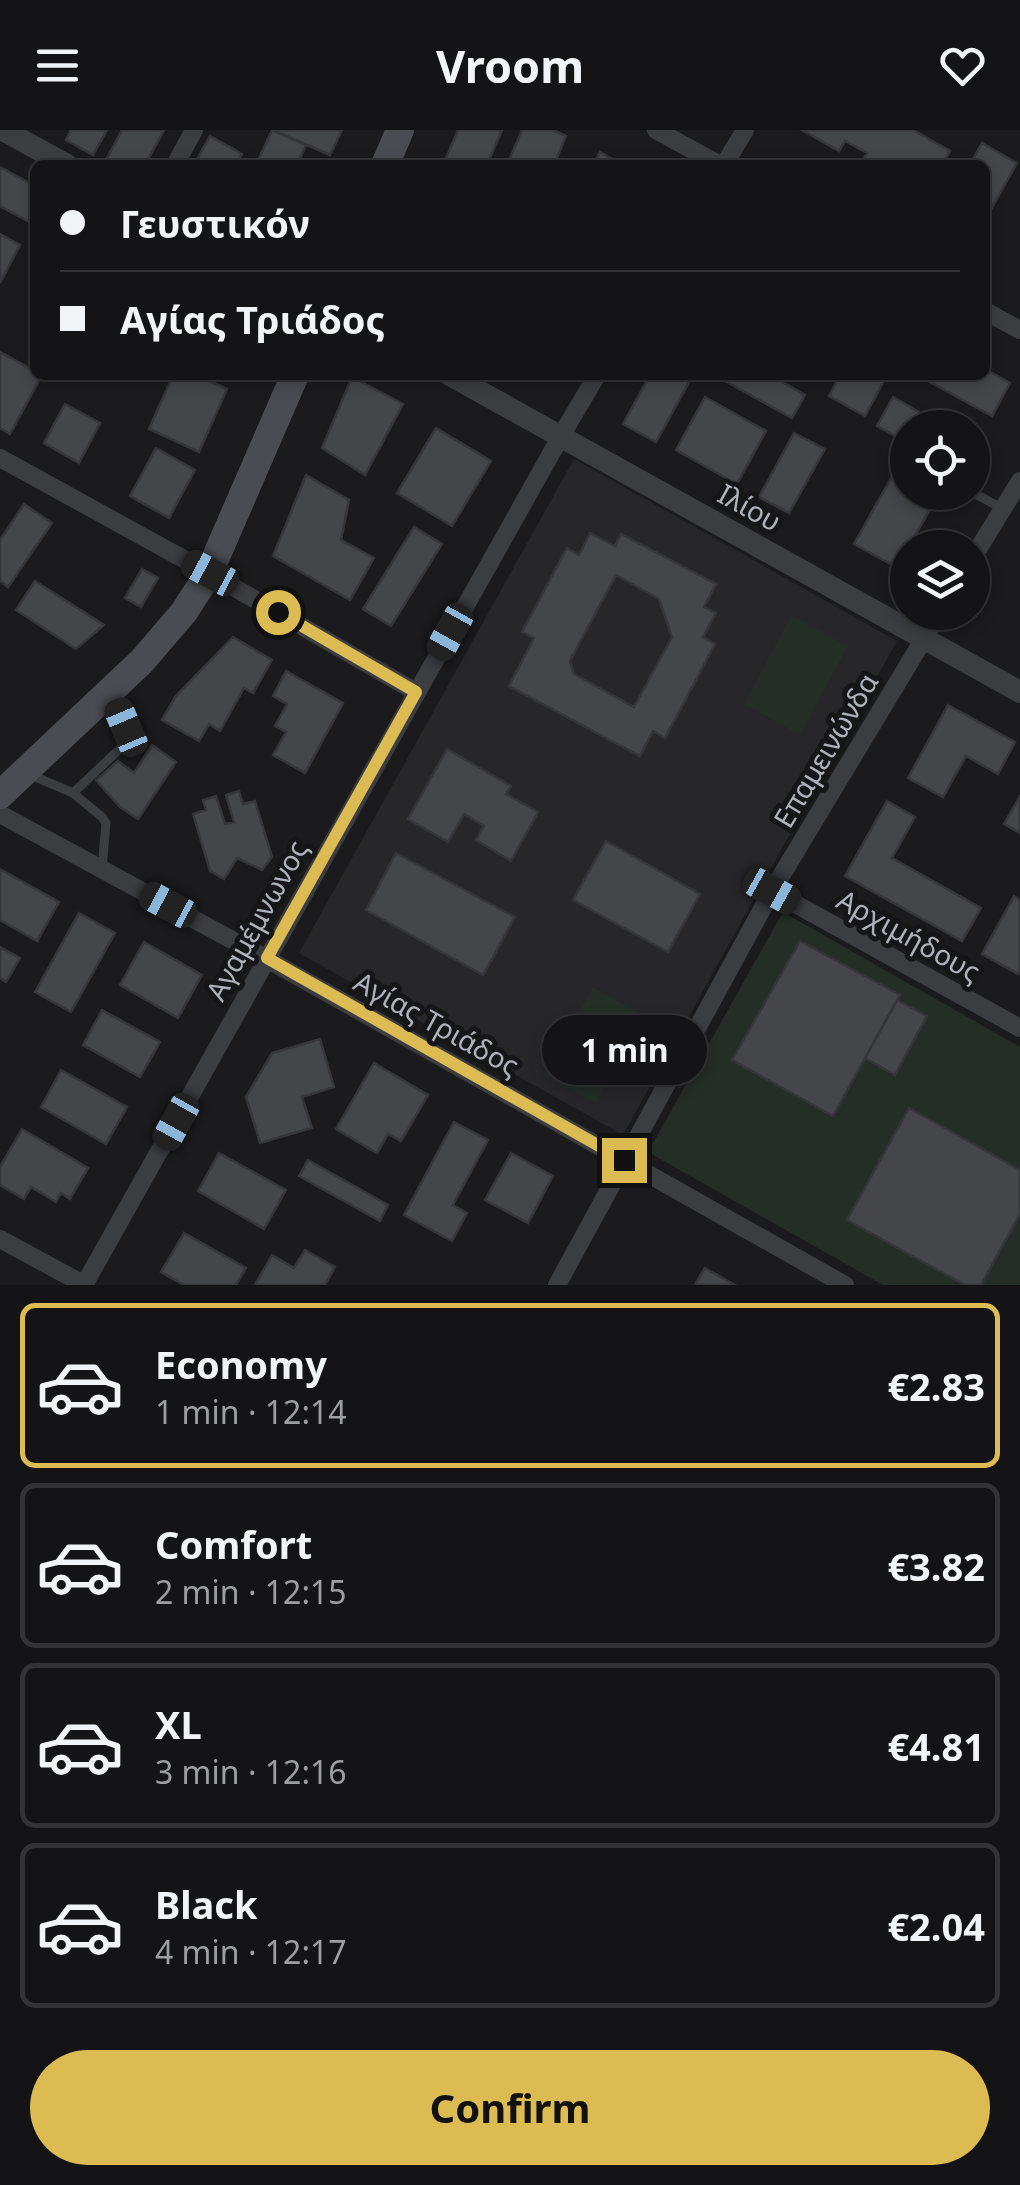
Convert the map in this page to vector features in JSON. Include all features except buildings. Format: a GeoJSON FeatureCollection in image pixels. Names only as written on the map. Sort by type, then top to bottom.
{"type":"FeatureCollection","features":[{"type":"Feature","properties":{"kind":"main road"},"geometry":{"type":"LineString","coordinates":[[387,160],[400,130]]}},
{"type":"Feature","properties":{"kind":"main road"},"geometry":{"type":"LineString","coordinates":[[0,794],[142,661],[184,612],[210,573],[292,380]]}},
{"type":"Feature","properties":{"kind":"street"},"geometry":{"type":"LineString","coordinates":[[3,130],[58,160]]}},
{"type":"Feature","properties":{"kind":"street"},"geometry":{"type":"LineString","coordinates":[[178,160],[194,130]]}},
{"type":"Feature","properties":{"kind":"street"},"geometry":{"type":"LineString","coordinates":[[656,130],[713,160]]}},
{"type":"Feature","properties":{"kind":"street"},"geometry":{"type":"LineString","coordinates":[[725,160],[745,130]]}},
{"type":"Feature","properties":{"kind":"street"},"geometry":{"type":"LineString","coordinates":[[990,314],[1020,330]]}},
{"type":"Feature","properties":{"kind":"street","name":"Ιλίου"},"geometry":{"type":"LineString","coordinates":[[459,380],[1020,692]]}},
{"type":"Feature","properties":{"kind":"street","name":"Αγαμέμνωνος"},"geometry":{"type":"LineString","coordinates":[[85,1285],[594,380]]}},
{"type":"Feature","properties":{"kind":"street"},"geometry":{"type":"LineString","coordinates":[[0,458],[416,692]]}},
{"type":"Feature","properties":{"kind":"street"},"geometry":{"type":"LineString","coordinates":[[990,530],[1020,481]]}},
{"type":"Feature","properties":{"kind":"street","name":"Επαμεινώνδα"},"geometry":{"type":"LineString","coordinates":[[556,1285],[772,891],[929,630]]}},
{"type":"Feature","properties":{"kind":"street","name":"Αγίας Τριάδος"},"geometry":{"type":"LineString","coordinates":[[0,814],[267,958],[846,1285]]}},
{"type":"Feature","properties":{"kind":"street","name":"Αρχιμήδους"},"geometry":{"type":"LineString","coordinates":[[772,891],[1020,1028]]}},
{"type":"Feature","properties":{"kind":"street"},"geometry":{"type":"LineString","coordinates":[[0,1239],[85,1285]]}},
{"type":"Feature","properties":{"kind":"lane"},"geometry":{"type":"LineString","coordinates":[[990,502],[1003,509]]}},
{"type":"Feature","properties":{"kind":"lane"},"geometry":{"type":"LineString","coordinates":[[74,794],[125,744],[128,736],[111,690]]}},
{"type":"Feature","properties":{"kind":"lane"},"geometry":{"type":"LineString","coordinates":[[24,772],[74,794],[102,816],[106,823],[102,869]]}},
{"type":"Feature","properties":{"kind":"shaded area"},"geometry":{"type":"Polygon","coordinates":[[[574,459],[897,641],[623,1135],[299,953],[574,459]]]}},
{"type":"Feature","properties":{"kind":"shaded area"},"geometry":{"type":"Polygon","coordinates":[[[791,616],[848,646],[800,735],[744,704],[791,616]]]}},
{"type":"Feature","properties":{"kind":"shaded area"},"geometry":{"type":"Polygon","coordinates":[[[783,912],[1020,1047],[1020,1285],[883,1285],[648,1152],[783,912]]]}},
{"type":"Feature","properties":{"kind":"shaded area"},"geometry":{"type":"Polygon","coordinates":[[[593,987],[644,1016],[595,1103],[544,1074],[593,987]]]}},
{"type":"Feature","properties":{"kind":"route"},"geometry":{"type":"LineString","coordinates":[[278,612],[416,692],[267,958],[624,1160]]}}]}
